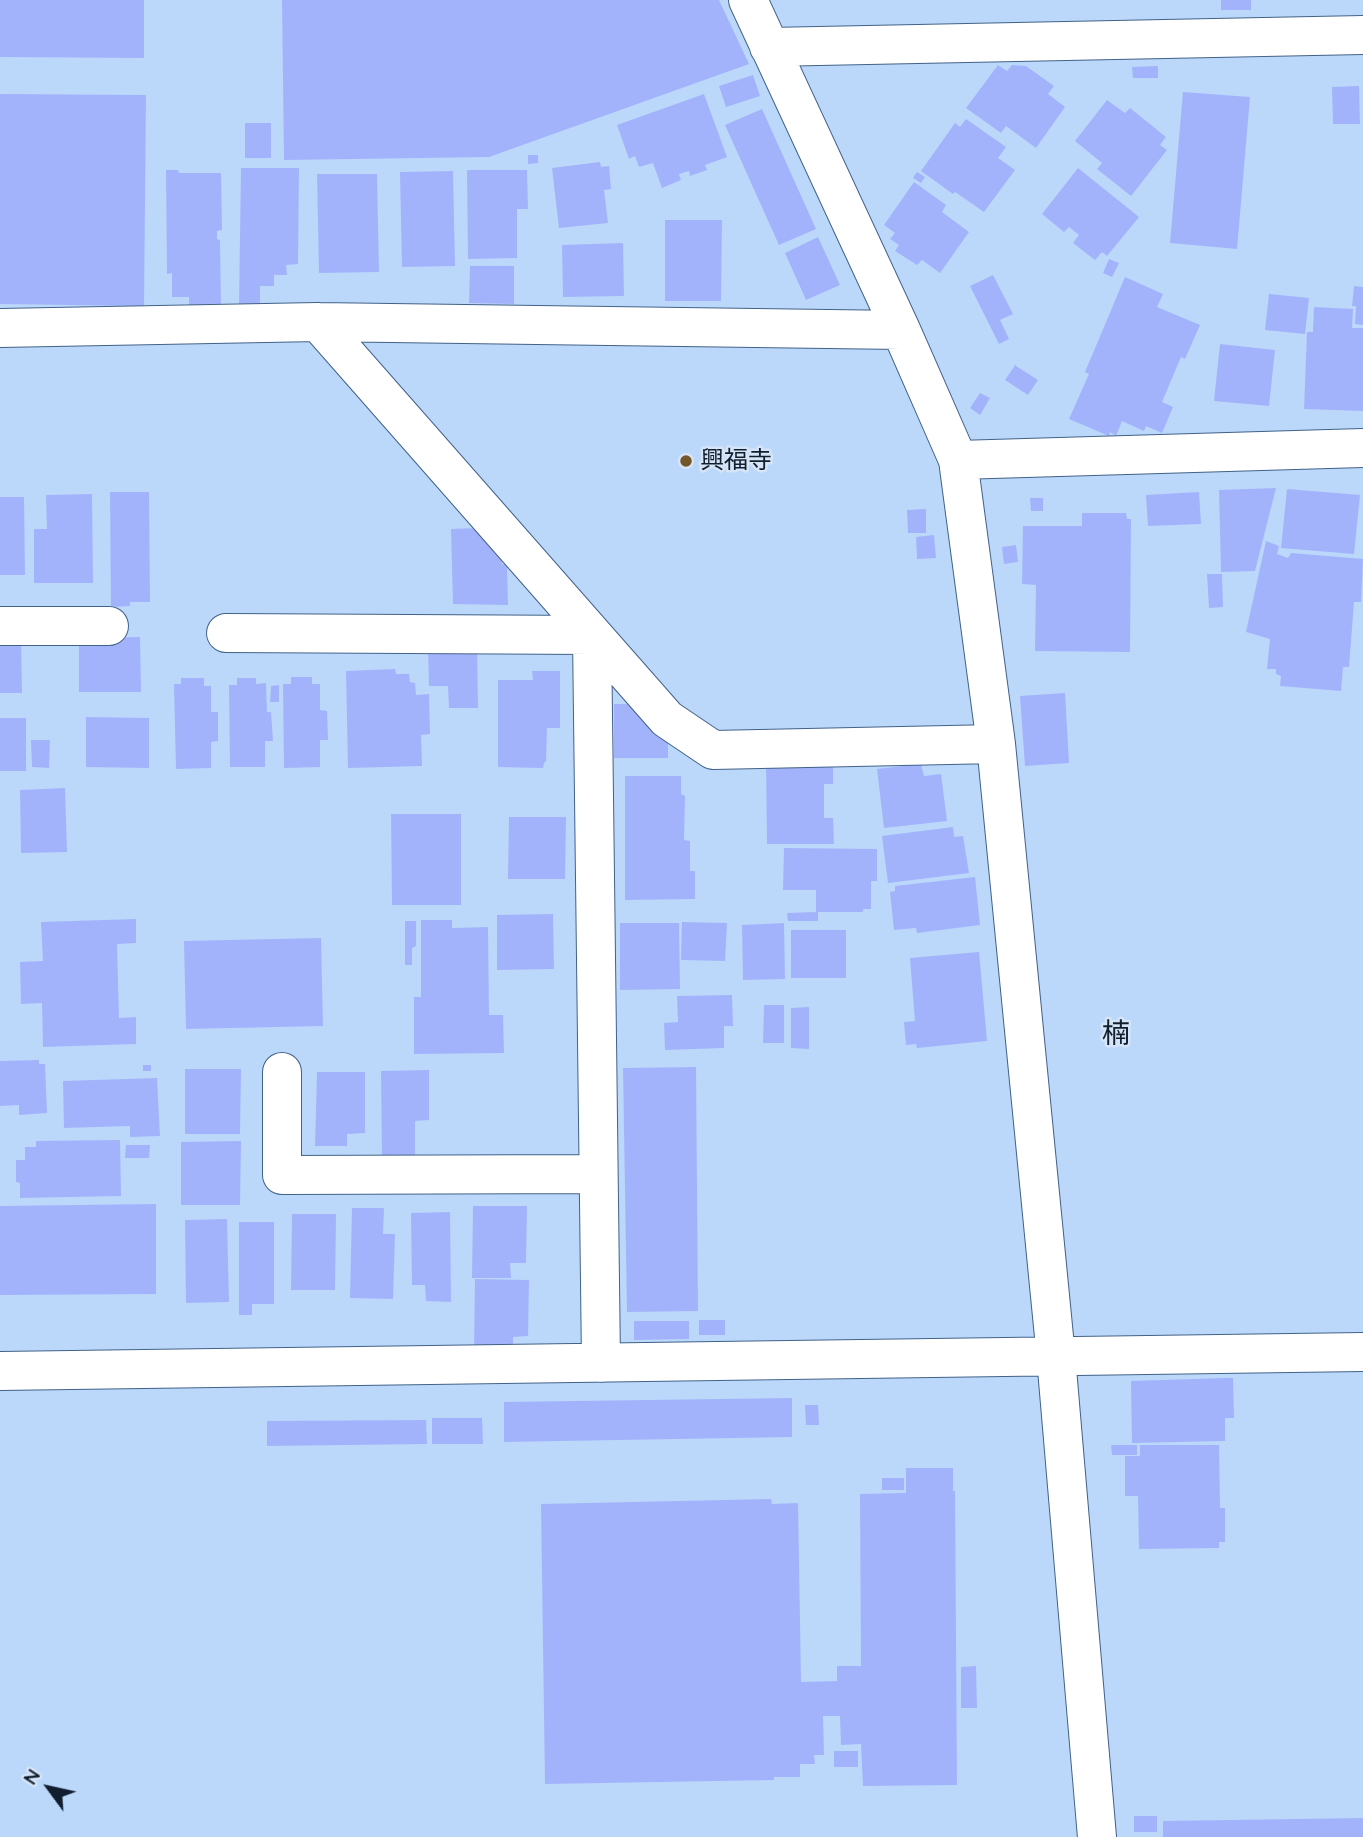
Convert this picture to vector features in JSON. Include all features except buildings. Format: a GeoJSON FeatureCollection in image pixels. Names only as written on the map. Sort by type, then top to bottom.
{"type":"FeatureCollection","features":[{"type":"Feature","properties":{"kind":"street"},"geometry":{"type":"LineString","coordinates":[[748,0],[901,330],[958,460],[996,744],[1056,1357],[1097,1837]]}},
{"type":"Feature","properties":{"kind":"street"},"geometry":{"type":"LineString","coordinates":[[769,47],[1363,35]]}},
{"type":"Feature","properties":{"kind":"street"},"geometry":{"type":"LineString","coordinates":[[0,328],[318,322],[901,330]]}},
{"type":"Feature","properties":{"kind":"street"},"geometry":{"type":"LineString","coordinates":[[318,322],[667,719],[713,750],[996,744]]}},
{"type":"Feature","properties":{"kind":"street"},"geometry":{"type":"LineString","coordinates":[[958,460],[1363,448]]}},
{"type":"Feature","properties":{"kind":"street"},"geometry":{"type":"LineString","coordinates":[[0,626],[109,626]]}},
{"type":"Feature","properties":{"kind":"street"},"geometry":{"type":"LineString","coordinates":[[226,633],[592,635]]}},
{"type":"Feature","properties":{"kind":"street"},"geometry":{"type":"LineString","coordinates":[[592,635],[601,1363]]}},
{"type":"Feature","properties":{"kind":"street"},"geometry":{"type":"LineString","coordinates":[[282,1072],[282,1175],[598,1174]]}},
{"type":"Feature","properties":{"kind":"street"},"geometry":{"type":"LineString","coordinates":[[0,1371],[1363,1352]]}},
{"type":"Feature","properties":{"kind":"place","name":"興福寺"},"geometry":{"type":"Point","coordinates":[686,461]}},
{"type":"Feature","properties":{"kind":"district","name":"楠"},"geometry":{"type":"Point","coordinates":[1116,1035]}}]}
